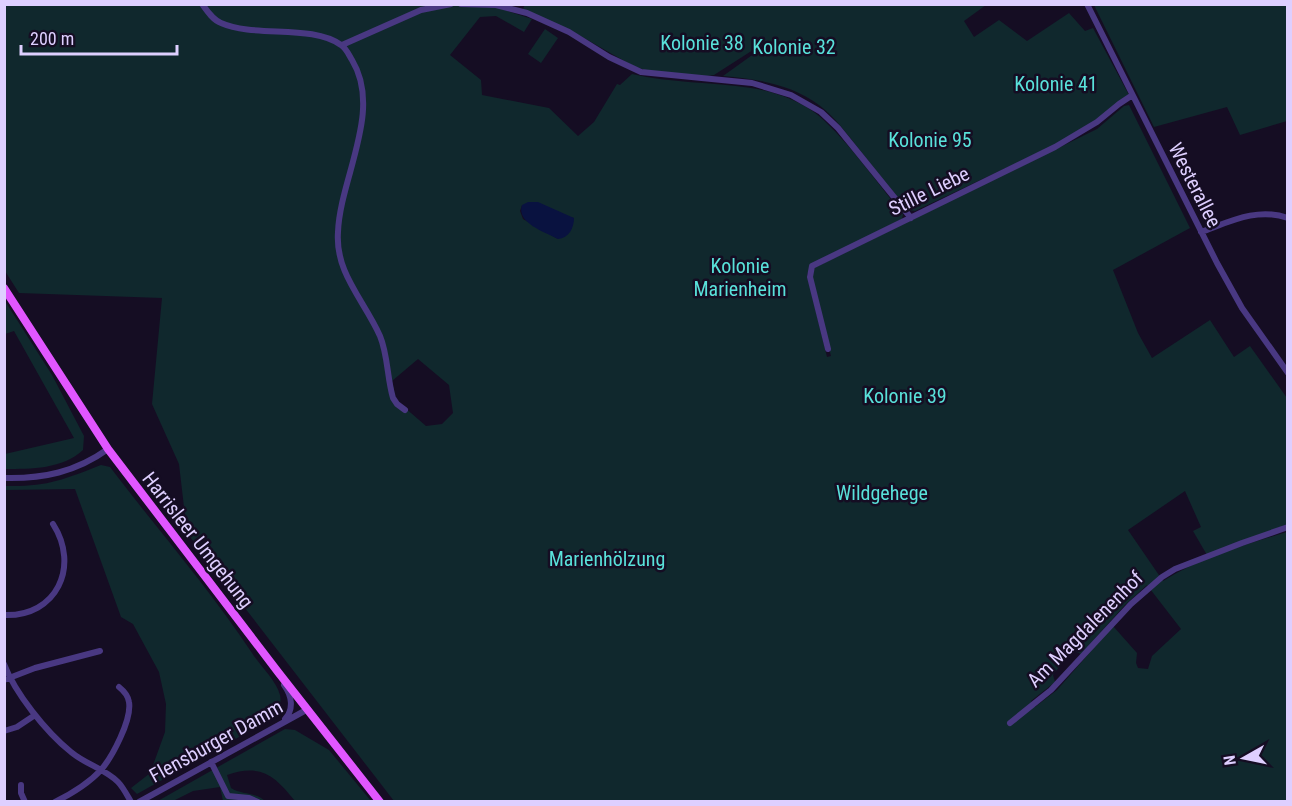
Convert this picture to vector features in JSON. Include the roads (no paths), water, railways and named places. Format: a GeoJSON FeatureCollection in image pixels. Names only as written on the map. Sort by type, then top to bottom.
{"type":"FeatureCollection","features":[{"type":"Feature","properties":{"kind":"main road","name":"Harrisleer Umgehung"},"geometry":{"type":"LineString","coordinates":[[4,288],[108,449],[380,801]]}},
{"type":"Feature","properties":{"kind":"street"},"geometry":{"type":"LineString","coordinates":[[202,4],[220,23],[240,28],[313,35],[342,45],[358,73],[363,99],[358,137],[340,215],[339,256],[347,278],[380,336],[393,398],[405,410]]}},
{"type":"Feature","properties":{"kind":"street"},"geometry":{"type":"LineString","coordinates":[[342,45],[421,10],[451,4]]}},
{"type":"Feature","properties":{"kind":"street"},"geometry":{"type":"LineString","coordinates":[[461,4],[496,5],[527,13],[569,32],[609,57],[641,72],[752,83],[791,95],[821,112],[838,128],[911,218]]}},
{"type":"Feature","properties":{"kind":"street","name":"Westerallee"},"geometry":{"type":"LineString","coordinates":[[1087,4],[1131,96],[1242,308],[1287,374]]}},
{"type":"Feature","properties":{"kind":"street","name":"Stille Liebe"},"geometry":{"type":"LineString","coordinates":[[828,349],[810,277],[812,267],[1055,147],[1097,122],[1131,96]]}},
{"type":"Feature","properties":{"kind":"street"},"geometry":{"type":"LineString","coordinates":[[1201,232],[1255,214],[1273,214],[1287,218]]}},
{"type":"Feature","properties":{"kind":"street"},"geometry":{"type":"LineString","coordinates":[[4,478],[29,479],[53,475],[90,461],[108,449]]}},
{"type":"Feature","properties":{"kind":"street"},"geometry":{"type":"LineString","coordinates":[[4,615],[19,615],[37,610],[51,599],[59,587],[64,563],[61,536],[53,524]]}},
{"type":"Feature","properties":{"kind":"street","name":"Am Magdalenenhof"},"geometry":{"type":"LineString","coordinates":[[1010,723],[1051,690],[1131,604],[1162,577],[1176,569],[1287,527]]}},
{"type":"Feature","properties":{"kind":"street"},"geometry":{"type":"LineString","coordinates":[[7,679],[35,668],[100,651]]}},
{"type":"Feature","properties":{"kind":"street"},"geometry":{"type":"LineString","coordinates":[[264,653],[270,668],[290,695],[291,710],[280,724]]}},
{"type":"Feature","properties":{"kind":"street"},"geometry":{"type":"LineString","coordinates":[[4,664],[7,679],[35,715],[71,753],[101,770],[118,783],[131,801]]}},
{"type":"Feature","properties":{"kind":"street"},"geometry":{"type":"LineString","coordinates":[[55,801],[69,795],[101,770],[117,743],[129,716],[129,702],[126,694],[119,687]]}},
{"type":"Feature","properties":{"kind":"street","name":"Flensburger Damm"},"geometry":{"type":"LineString","coordinates":[[139,801],[308,709]]}},
{"type":"Feature","properties":{"kind":"street"},"geometry":{"type":"LineString","coordinates":[[4,731],[17,727],[35,715]]}},
{"type":"Feature","properties":{"kind":"street"},"geometry":{"type":"LineString","coordinates":[[211,762],[226,799],[249,798],[258,801]]}},
{"type":"Feature","properties":{"kind":"street"},"geometry":{"type":"LineString","coordinates":[[21,785],[21,793],[25,801]]}},
{"type":"Feature","properties":{"kind":"park label","name":"Kolonie 38"},"geometry":{"type":"Point","coordinates":[702,43]}},
{"type":"Feature","properties":{"kind":"park label","name":"Kolonie 32"},"geometry":{"type":"Point","coordinates":[794,47]}},
{"type":"Feature","properties":{"kind":"park label","name":"Kolonie 41"},"geometry":{"type":"Point","coordinates":[1056,84]}},
{"type":"Feature","properties":{"kind":"park label","name":"Kolonie 95"},"geometry":{"type":"Point","coordinates":[930,140]}},
{"type":"Feature","properties":{"kind":"park label","name":"Kolonie Marienheim"},"geometry":{"type":"Point","coordinates":[740,278]}},
{"type":"Feature","properties":{"kind":"park label","name":"Kolonie 39"},"geometry":{"type":"Point","coordinates":[905,396]}},
{"type":"Feature","properties":{"kind":"park label","name":"Wildgehege"},"geometry":{"type":"Point","coordinates":[882,493]}},
{"type":"Feature","properties":{"kind":"park label","name":"Marienhölzung"},"geometry":{"type":"Point","coordinates":[607,559]}}]}
